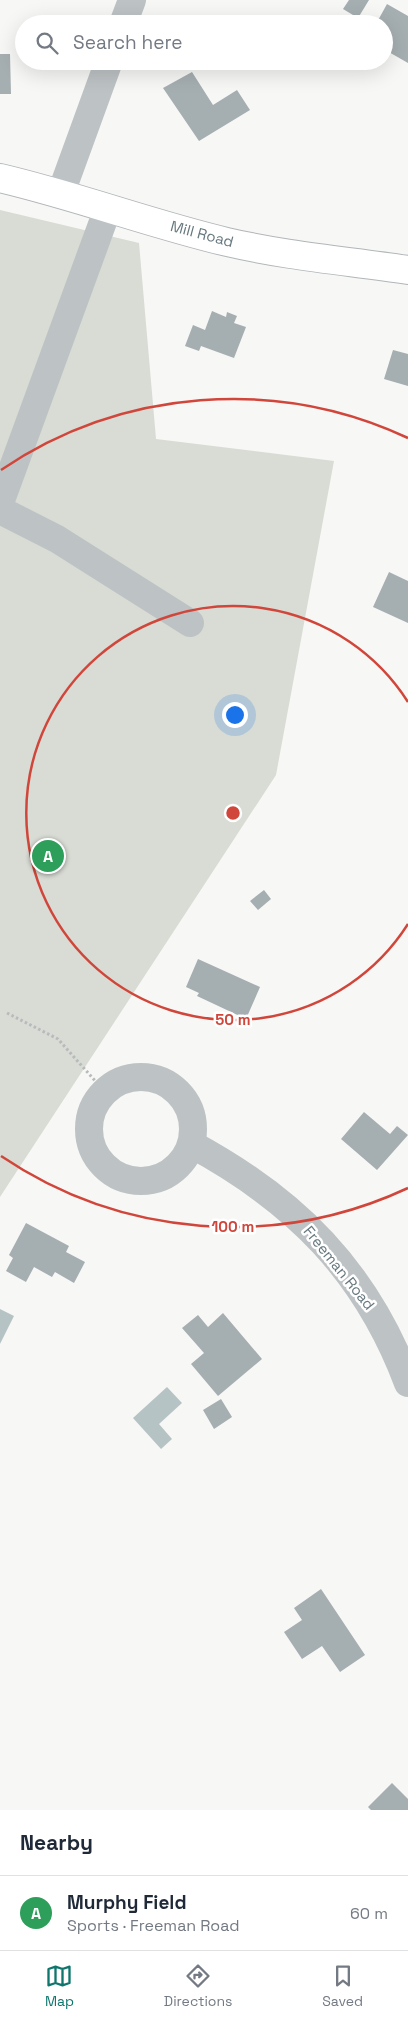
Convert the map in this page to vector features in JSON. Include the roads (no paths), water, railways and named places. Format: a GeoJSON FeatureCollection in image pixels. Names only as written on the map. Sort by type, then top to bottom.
{"type":"FeatureCollection","features":[{"type":"Feature","properties":{"kind":"main road","name":"Mill Road"},"geometry":{"type":"LineString","coordinates":[[0,178],[61,193],[108,208],[254,248],[408,270]]}},
{"type":"Feature","properties":{"kind":"street"},"geometry":{"type":"LineString","coordinates":[[126,15],[132,0]]}},
{"type":"Feature","properties":{"kind":"street"},"geometry":{"type":"LineString","coordinates":[[61,193],[106,70]]}},
{"type":"Feature","properties":{"kind":"street"},"geometry":{"type":"LineString","coordinates":[[0,503],[108,208]]}},
{"type":"Feature","properties":{"kind":"street"},"geometry":{"type":"LineString","coordinates":[[0,510],[57,539],[190,623]]}},
{"type":"Feature","properties":{"kind":"street"},"geometry":{"type":"LineString","coordinates":[[139,1077],[156,1079],[172,1088],[184,1100],[191,1115],[193,1129],[191,1144],[179,1165],[159,1178],[133,1180],[112,1172],[101,1162],[94,1149],[90,1126],[97,1102],[114,1084],[139,1077]]}},
{"type":"Feature","properties":{"kind":"street","name":"Freeman Road"},"geometry":{"type":"LineString","coordinates":[[191,1144],[240,1172],[266,1190],[319,1238],[358,1286],[376,1314],[400,1361],[408,1383]]}},
{"type":"Feature","properties":{"kind":"place","name":"Murphy Field"},"geometry":{"type":"Point","coordinates":[48,856]}}]}
